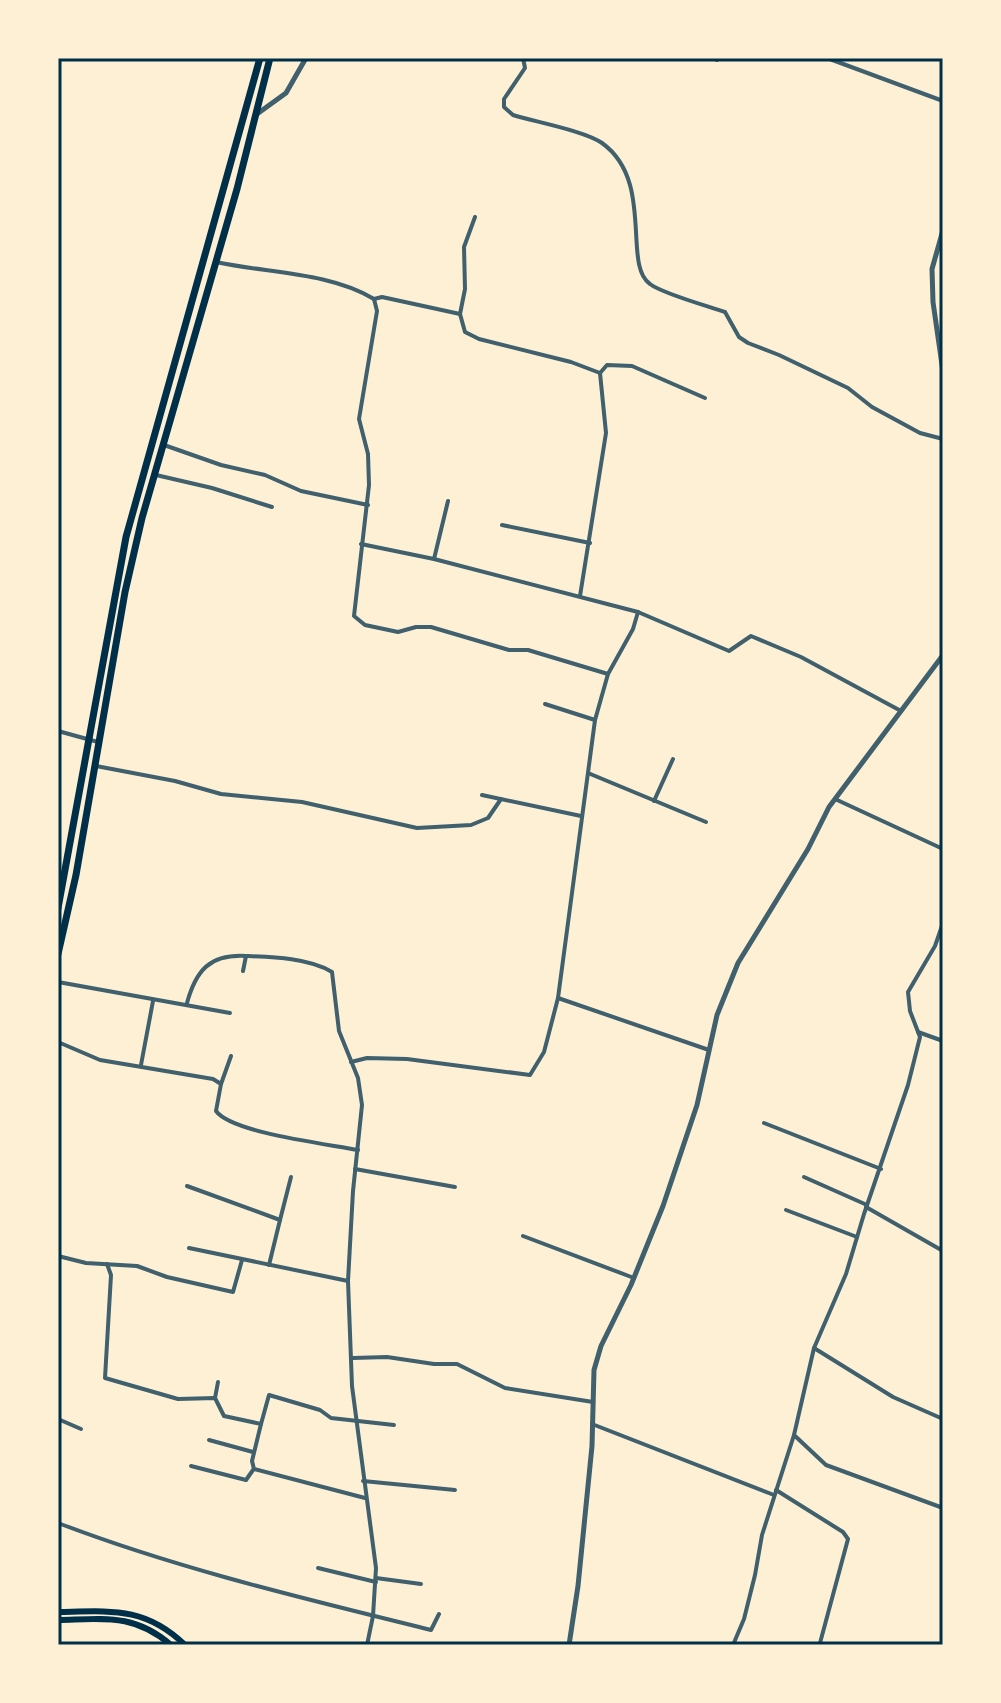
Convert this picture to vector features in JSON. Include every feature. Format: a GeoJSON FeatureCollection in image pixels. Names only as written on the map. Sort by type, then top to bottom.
{"type":"FeatureCollection","features":[{"type":"Feature","properties":{"kind":"main road"},"geometry":{"type":"LineString","coordinates":[[58,908],[131,515],[260,58]]}},
{"type":"Feature","properties":{"kind":"main road"},"geometry":{"type":"LineString","coordinates":[[58,954],[76,875],[98,742],[142,518],[216,262],[270,58]]}},
{"type":"Feature","properties":{"kind":"main road"},"geometry":{"type":"LineString","coordinates":[[247,112],[257,114]]}},
{"type":"Feature","properties":{"kind":"main road"},"geometry":{"type":"LineString","coordinates":[[184,330],[194,333]]}},
{"type":"Feature","properties":{"kind":"main road"},"geometry":{"type":"LineString","coordinates":[[131,515],[137,514],[142,518]]}},
{"type":"Feature","properties":{"kind":"main road"},"geometry":{"type":"LineString","coordinates":[[121,559],[132,562]]}},
{"type":"Feature","properties":{"kind":"main road"},"geometry":{"type":"LineString","coordinates":[[58,1612],[133,1614],[164,1627],[185,1645]]}},
{"type":"Feature","properties":{"kind":"main road"},"geometry":{"type":"LineString","coordinates":[[58,1620],[129,1621],[144,1625],[171,1645]]}},
{"type":"Feature","properties":{"kind":"street"},"geometry":{"type":"LineString","coordinates":[[257,114],[286,93],[306,58]]}},
{"type":"Feature","properties":{"kind":"street"},"geometry":{"type":"LineString","coordinates":[[523,58],[525,68],[504,99],[504,107],[513,115],[599,141],[617,156],[634,192],[639,272],[650,284],[725,312],[739,337],[748,343],[848,388],[872,407],[920,433],[943,439]]}},
{"type":"Feature","properties":{"kind":"street"},"geometry":{"type":"LineString","coordinates":[[827,58],[943,101]]}},
{"type":"Feature","properties":{"kind":"street"},"geometry":{"type":"LineString","coordinates":[[475,217],[464,247],[465,289],[460,314],[465,332],[600,373]]}},
{"type":"Feature","properties":{"kind":"street"},"geometry":{"type":"LineString","coordinates":[[943,230],[932,269],[933,302],[943,372]]}},
{"type":"Feature","properties":{"kind":"street"},"geometry":{"type":"LineString","coordinates":[[216,262],[305,276],[374,299],[382,297],[460,314]]}},
{"type":"Feature","properties":{"kind":"street"},"geometry":{"type":"LineString","coordinates":[[374,299],[377,311],[359,419],[369,465],[368,505],[354,616],[360,623],[398,632],[431,627],[509,650],[528,650],[608,674]]}},
{"type":"Feature","properties":{"kind":"street"},"geometry":{"type":"LineString","coordinates":[[580,596],[606,433],[600,373],[607,365],[632,366],[705,398]]}},
{"type":"Feature","properties":{"kind":"street"},"geometry":{"type":"LineString","coordinates":[[162,444],[221,465],[265,475],[301,491],[368,505]]}},
{"type":"Feature","properties":{"kind":"street"},"geometry":{"type":"LineString","coordinates":[[153,475],[212,488],[272,507]]}},
{"type":"Feature","properties":{"kind":"street"},"geometry":{"type":"LineString","coordinates":[[434,559],[448,501]]}},
{"type":"Feature","properties":{"kind":"street"},"geometry":{"type":"LineString","coordinates":[[502,525],[590,543]]}},
{"type":"Feature","properties":{"kind":"street"},"geometry":{"type":"LineString","coordinates":[[361,544],[434,559],[638,612],[729,651],[751,636],[801,657],[901,711]]}},
{"type":"Feature","properties":{"kind":"street"},"geometry":{"type":"LineString","coordinates":[[351,1062],[367,1058],[407,1059],[530,1075],[544,1052],[558,998],[595,720],[608,674],[633,629],[638,612]]}},
{"type":"Feature","properties":{"kind":"street"},"geometry":{"type":"LineString","coordinates":[[569,1645],[578,1586],[594,1370],[601,1346],[634,1278],[663,1206],[692,1119],[717,1015],[738,963],[835,799],[943,655]]}},
{"type":"Feature","properties":{"kind":"street"},"geometry":{"type":"LineString","coordinates":[[545,704],[595,720]]}},
{"type":"Feature","properties":{"kind":"street"},"geometry":{"type":"LineString","coordinates":[[58,731],[98,742]]}},
{"type":"Feature","properties":{"kind":"street"},"geometry":{"type":"LineString","coordinates":[[654,801],[673,759]]}},
{"type":"Feature","properties":{"kind":"street"},"geometry":{"type":"LineString","coordinates":[[94,766],[175,781],[221,794],[302,802],[417,828],[471,825],[488,818],[501,799]]}},
{"type":"Feature","properties":{"kind":"street"},"geometry":{"type":"LineString","coordinates":[[588,773],[706,822]]}},
{"type":"Feature","properties":{"kind":"street"},"geometry":{"type":"LineString","coordinates":[[482,795],[582,816]]}},
{"type":"Feature","properties":{"kind":"street"},"geometry":{"type":"LineString","coordinates":[[835,799],[943,849]]}},
{"type":"Feature","properties":{"kind":"street"},"geometry":{"type":"LineString","coordinates":[[733,1645],[744,1619],[762,1535],[794,1435],[814,1348],[846,1274],[908,1085],[920,1037],[907,1002],[908,992],[935,946],[943,923]]}},
{"type":"Feature","properties":{"kind":"street"},"geometry":{"type":"LineString","coordinates":[[243,971],[246,956]]}},
{"type":"Feature","properties":{"kind":"street"},"geometry":{"type":"LineString","coordinates":[[187,1004],[192,985],[207,965],[218,957],[246,956],[309,963],[332,972],[339,1031],[361,1089],[362,1105],[348,1281],[352,1386],[376,1580],[367,1645]]}},
{"type":"Feature","properties":{"kind":"street"},"geometry":{"type":"LineString","coordinates":[[58,982],[230,1013]]}},
{"type":"Feature","properties":{"kind":"street"},"geometry":{"type":"LineString","coordinates":[[558,998],[709,1050]]}},
{"type":"Feature","properties":{"kind":"street"},"geometry":{"type":"LineString","coordinates":[[141,1065],[153,1001]]}},
{"type":"Feature","properties":{"kind":"street"},"geometry":{"type":"LineString","coordinates":[[918,1032],[943,1041]]}},
{"type":"Feature","properties":{"kind":"street"},"geometry":{"type":"LineString","coordinates":[[58,1042],[100,1060],[213,1079],[221,1084]]}},
{"type":"Feature","properties":{"kind":"street"},"geometry":{"type":"LineString","coordinates":[[231,1056],[216,1111],[221,1118],[244,1128],[358,1150]]}},
{"type":"Feature","properties":{"kind":"street"},"geometry":{"type":"LineString","coordinates":[[764,1123],[881,1169]]}},
{"type":"Feature","properties":{"kind":"street"},"geometry":{"type":"LineString","coordinates":[[355,1169],[455,1187]]}},
{"type":"Feature","properties":{"kind":"street"},"geometry":{"type":"LineString","coordinates":[[269,1265],[291,1177]]}},
{"type":"Feature","properties":{"kind":"street"},"geometry":{"type":"LineString","coordinates":[[804,1177],[867,1206],[943,1251]]}},
{"type":"Feature","properties":{"kind":"street"},"geometry":{"type":"LineString","coordinates":[[187,1186],[280,1220]]}},
{"type":"Feature","properties":{"kind":"street"},"geometry":{"type":"LineString","coordinates":[[786,1210],[857,1237]]}},
{"type":"Feature","properties":{"kind":"street"},"geometry":{"type":"LineString","coordinates":[[523,1236],[634,1278]]}},
{"type":"Feature","properties":{"kind":"street"},"geometry":{"type":"LineString","coordinates":[[189,1248],[348,1281]]}},
{"type":"Feature","properties":{"kind":"street"},"geometry":{"type":"LineString","coordinates":[[58,1256],[86,1263],[137,1266],[167,1277],[233,1292],[242,1260]]}},
{"type":"Feature","properties":{"kind":"street"},"geometry":{"type":"LineString","coordinates":[[107,1264],[111,1275],[105,1378],[178,1399],[215,1398]]}},
{"type":"Feature","properties":{"kind":"street"},"geometry":{"type":"LineString","coordinates":[[814,1348],[893,1397],[943,1419]]}},
{"type":"Feature","properties":{"kind":"street"},"geometry":{"type":"LineString","coordinates":[[353,1358],[387,1357],[457,1364],[505,1388],[593,1402]]}},
{"type":"Feature","properties":{"kind":"street"},"geometry":{"type":"LineString","coordinates":[[218,1382],[215,1398],[224,1416],[261,1424]]}},
{"type":"Feature","properties":{"kind":"street"},"geometry":{"type":"LineString","coordinates":[[254,1469],[252,1461],[269,1395],[320,1410],[331,1418],[394,1425]]}},
{"type":"Feature","properties":{"kind":"street"},"geometry":{"type":"LineString","coordinates":[[58,1419],[81,1429]]}},
{"type":"Feature","properties":{"kind":"street"},"geometry":{"type":"LineString","coordinates":[[592,1424],[775,1493],[843,1532],[848,1539],[820,1643],[822,1645]]}},
{"type":"Feature","properties":{"kind":"street"},"geometry":{"type":"LineString","coordinates":[[794,1435],[826,1465],[943,1508]]}},
{"type":"Feature","properties":{"kind":"street"},"geometry":{"type":"LineString","coordinates":[[209,1440],[254,1452]]}},
{"type":"Feature","properties":{"kind":"street"},"geometry":{"type":"LineString","coordinates":[[191,1466],[246,1480],[254,1469]]}},
{"type":"Feature","properties":{"kind":"street"},"geometry":{"type":"LineString","coordinates":[[254,1469],[365,1498]]}},
{"type":"Feature","properties":{"kind":"street"},"geometry":{"type":"LineString","coordinates":[[363,1481],[455,1490]]}},
{"type":"Feature","properties":{"kind":"street"},"geometry":{"type":"LineString","coordinates":[[58,1523],[114,1544],[431,1630],[439,1614]]}},
{"type":"Feature","properties":{"kind":"street"},"geometry":{"type":"LineString","coordinates":[[318,1568],[376,1580],[421,1584]]}}]}
